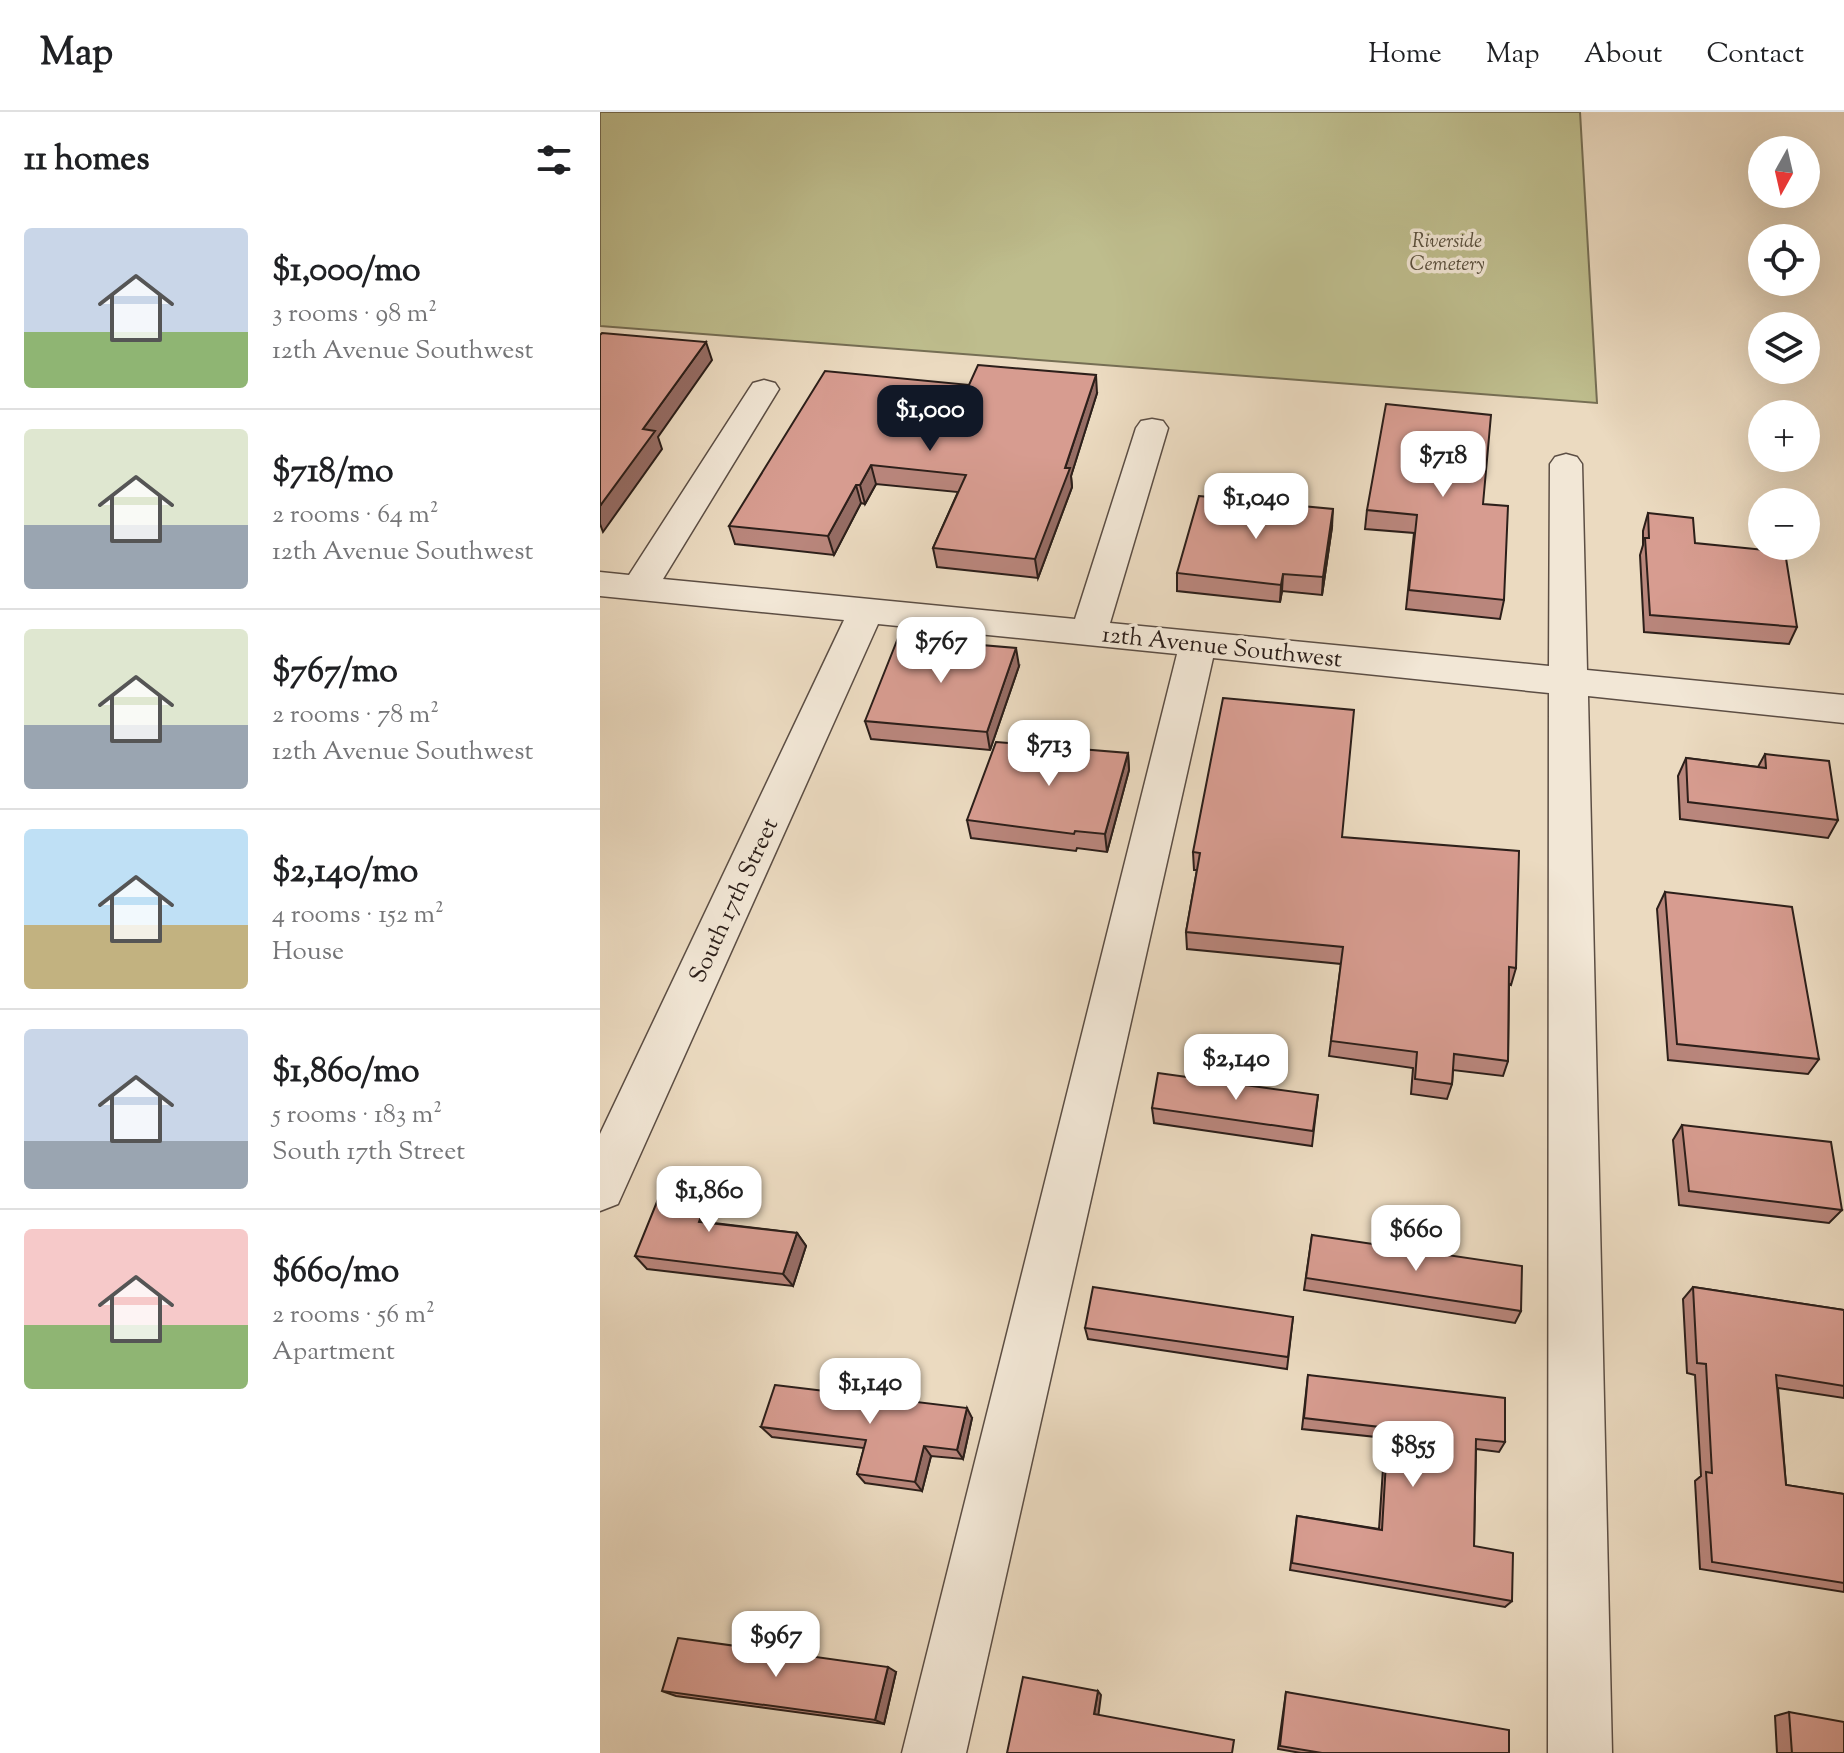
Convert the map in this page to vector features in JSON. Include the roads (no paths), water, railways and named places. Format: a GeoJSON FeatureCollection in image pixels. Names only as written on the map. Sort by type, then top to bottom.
{"type":"FeatureCollection","features":[{"type":"Feature","properties":{"kind":"street"},"geometry":{"type":"LineString","coordinates":[[639,588],[764,389]]}},
{"type":"Feature","properties":{"kind":"street"},"geometry":{"type":"LineString","coordinates":[[1089,632],[1152,428]]}},
{"type":"Feature","properties":{"kind":"street"},"geometry":{"type":"LineString","coordinates":[[1566,464],[1580,1753]]}},
{"type":"Feature","properties":{"kind":"street","name":"12th Avenue Southwest"},"geometry":{"type":"LineString","coordinates":[[600,584],[1844,709]]}},
{"type":"Feature","properties":{"kind":"street","name":"South 17th Street"},"geometry":{"type":"LineString","coordinates":[[600,1188],[866,611]]}},
{"type":"Feature","properties":{"kind":"street"},"geometry":{"type":"LineString","coordinates":[[934,1753],[1198,643]]}},
{"type":"Feature","properties":{"kind":"park label","name":"Riverside Cemetery"},"geometry":{"type":"Point","coordinates":[1447,252]}}]}
